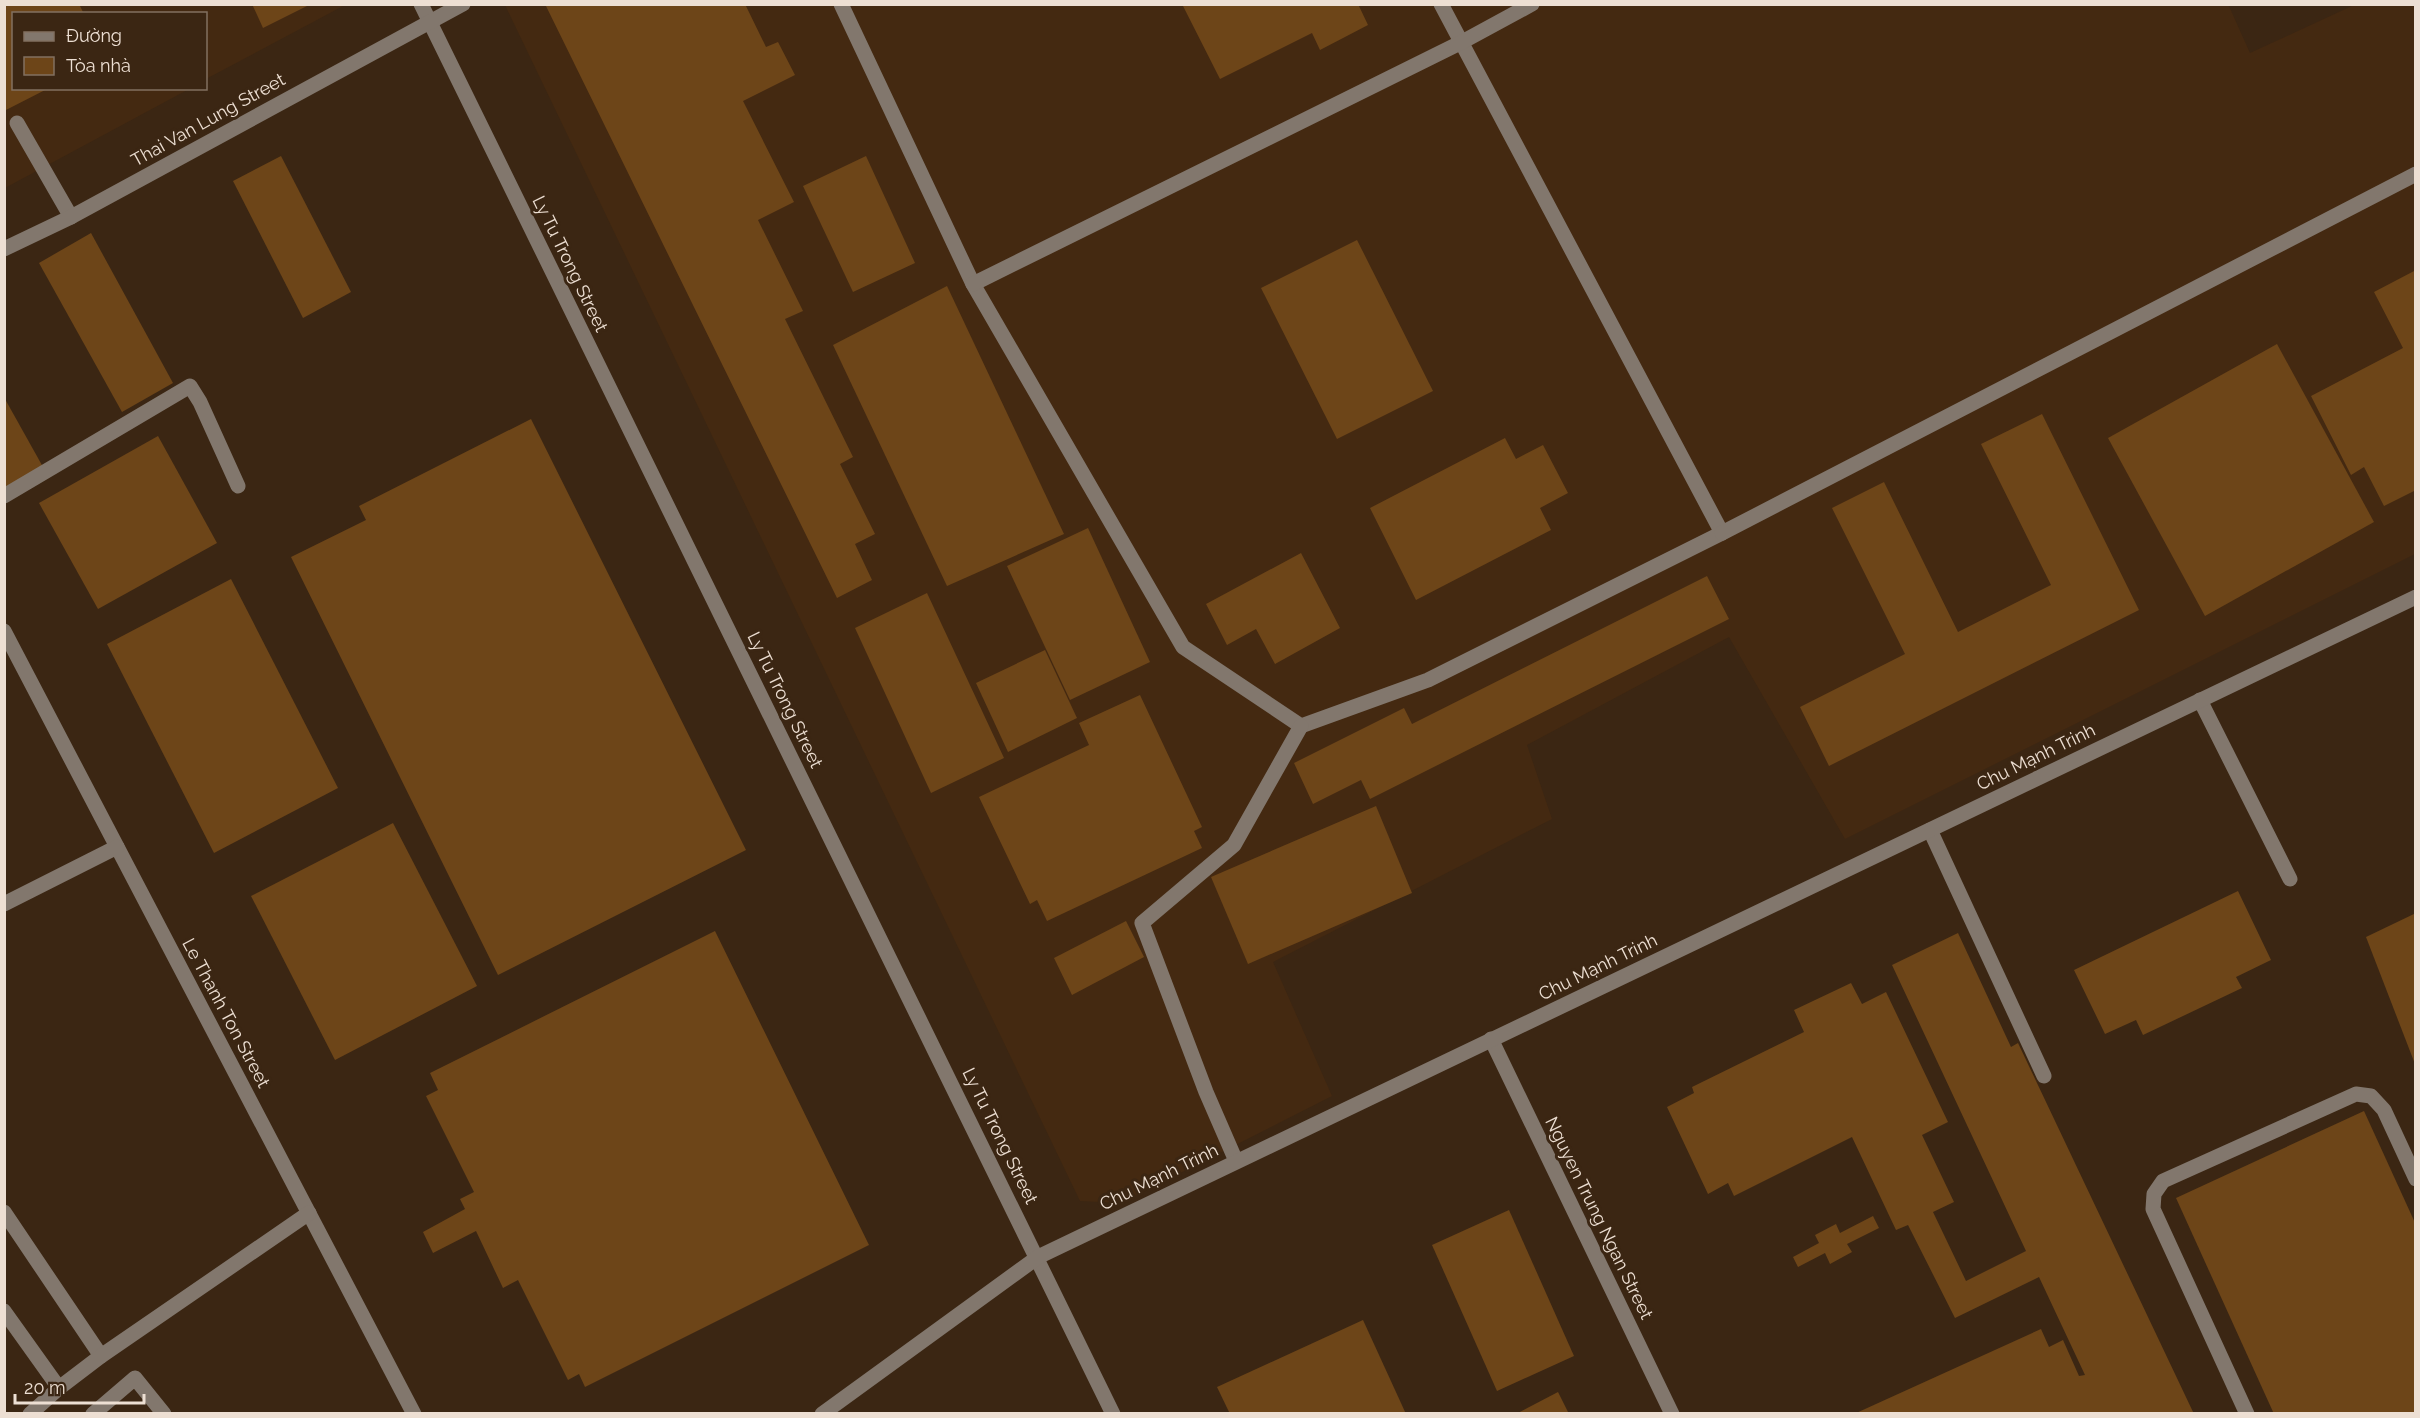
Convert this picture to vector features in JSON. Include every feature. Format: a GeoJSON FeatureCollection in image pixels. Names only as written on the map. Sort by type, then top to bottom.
{"type":"FeatureCollection","features":[{"type":"Feature","properties":{"kind":"street","name":"Ly Tu Trong Street"},"geometry":{"type":"LineString","coordinates":[[421,4],[1113,1413]]}},
{"type":"Feature","properties":{"kind":"street","name":"Thai Van Lung Street"},"geometry":{"type":"LineString","coordinates":[[4,249],[71,217],[463,4]]}},
{"type":"Feature","properties":{"kind":"street"},"geometry":{"type":"LineString","coordinates":[[842,4],[973,284],[1183,647],[1300,726]]}},
{"type":"Feature","properties":{"kind":"street"},"geometry":{"type":"LineString","coordinates":[[1441,4],[1722,533]]}},
{"type":"Feature","properties":{"kind":"street"},"geometry":{"type":"LineString","coordinates":[[973,284],[1462,42],[1532,4]]}},
{"type":"Feature","properties":{"kind":"street"},"geometry":{"type":"LineString","coordinates":[[17,123],[71,217]]}},
{"type":"Feature","properties":{"kind":"street"},"geometry":{"type":"LineString","coordinates":[[1236,1161],[1206,1092],[1142,923],[1234,845],[1300,726],[1428,680],[1722,533],[2415,174]]}},
{"type":"Feature","properties":{"kind":"street"},"geometry":{"type":"LineString","coordinates":[[4,496],[190,386],[200,402],[238,486]]}},
{"type":"Feature","properties":{"kind":"street","name":"Chu Mạnh Trinh"},"geometry":{"type":"LineString","coordinates":[[822,1413],[1038,1257],[2415,597]]}},
{"type":"Feature","properties":{"kind":"street","name":"Le Thanh Ton Street"},"geometry":{"type":"LineString","coordinates":[[4,631],[414,1413]]}},
{"type":"Feature","properties":{"kind":"street"},"geometry":{"type":"LineString","coordinates":[[2200,700],[2290,879]]}},
{"type":"Feature","properties":{"kind":"street"},"geometry":{"type":"LineString","coordinates":[[1929,830],[2044,1076]]}},
{"type":"Feature","properties":{"kind":"street"},"geometry":{"type":"LineString","coordinates":[[4,904],[117,847]]}},
{"type":"Feature","properties":{"kind":"street","name":"Nguyen Trung Ngan Street"},"geometry":{"type":"LineString","coordinates":[[1491,1039],[1672,1413]]}},
{"type":"Feature","properties":{"kind":"street"},"geometry":{"type":"LineString","coordinates":[[2247,1413],[2153,1209],[2154,1194],[2163,1181],[2356,1094],[2371,1096],[2384,1110],[2415,1179]]}},
{"type":"Feature","properties":{"kind":"street"},"geometry":{"type":"LineString","coordinates":[[4,1212],[101,1356]]}},
{"type":"Feature","properties":{"kind":"street"},"geometry":{"type":"LineString","coordinates":[[30,1413],[101,1356],[309,1213]]}},
{"type":"Feature","properties":{"kind":"street"},"geometry":{"type":"LineString","coordinates":[[4,1311],[59,1388]]}},
{"type":"Feature","properties":{"kind":"street"},"geometry":{"type":"LineString","coordinates":[[93,1413],[135,1378],[164,1413]]}},
{"type":"Feature","properties":{"kind":"shaded area"},"geometry":{"type":"Polygon","coordinates":[[[2228,4],[2250,53],[2354,5],[2415,5],[2415,554],[1845,839],[1729,637],[1527,745],[1552,819],[1273,962],[1332,1096],[1121,1203],[1080,1201],[505,5],[2228,4]]]}},
{"type":"Feature","properties":{"kind":"shaded area"},"geometry":{"type":"Polygon","coordinates":[[[5,5],[345,5],[207,78],[207,12],[12,12],[12,90],[187,90],[5,188],[5,5]]]}},
{"type":"Feature","properties":{"kind":"building"},"geometry":{"type":"Polygon","coordinates":[[[4,4],[79,4],[83,12],[12,12],[12,90],[45,90],[4,111],[4,4]]]}},
{"type":"Feature","properties":{"kind":"building"},"geometry":{"type":"Polygon","coordinates":[[[252,4],[311,4],[263,28],[252,4]]]}},
{"type":"Feature","properties":{"kind":"building"},"geometry":{"type":"Polygon","coordinates":[[[545,4],[745,4],[766,47],[778,42],[795,75],[743,101],[794,202],[758,220],[803,311],[785,319],[853,457],[840,464],[875,534],[855,544],[872,580],[837,598],[545,4]]]}},
{"type":"Feature","properties":{"kind":"building"},"geometry":{"type":"Polygon","coordinates":[[[1182,4],[1358,4],[1368,25],[1320,50],[1312,33],[1220,79],[1182,4]]]}},
{"type":"Feature","properties":{"kind":"building"},"geometry":{"type":"Polygon","coordinates":[[[281,156],[351,292],[303,318],[233,181],[281,156]]]}},
{"type":"Feature","properties":{"kind":"building"},"geometry":{"type":"Polygon","coordinates":[[[866,156],[915,263],[853,292],[803,186],[866,156]]]}},
{"type":"Feature","properties":{"kind":"building"},"geometry":{"type":"Polygon","coordinates":[[[91,233],[173,383],[122,412],[39,263],[91,233]]]}},
{"type":"Feature","properties":{"kind":"building"},"geometry":{"type":"Polygon","coordinates":[[[1357,240],[1433,391],[1337,439],[1261,288],[1357,240]]]}},
{"type":"Feature","properties":{"kind":"building"},"geometry":{"type":"Polygon","coordinates":[[[2416,270],[2416,490],[2384,506],[2364,467],[2351,475],[2311,396],[2403,348],[2374,292],[2416,270]]]}},
{"type":"Feature","properties":{"kind":"building"},"geometry":{"type":"Polygon","coordinates":[[[947,286],[1064,534],[947,586],[833,345],[947,286]]]}},
{"type":"Feature","properties":{"kind":"building"},"geometry":{"type":"Polygon","coordinates":[[[2277,344],[2374,522],[2205,616],[2108,438],[2277,344]]]}},
{"type":"Feature","properties":{"kind":"building"},"geometry":{"type":"Polygon","coordinates":[[[5,399],[43,467],[5,487],[5,399]]]}},
{"type":"Feature","properties":{"kind":"building"},"geometry":{"type":"Polygon","coordinates":[[[2042,414],[2139,610],[1829,766],[1800,707],[1905,654],[1832,508],[1884,482],[1958,632],[2051,585],[1981,444],[2042,414]]]}},
{"type":"Feature","properties":{"kind":"building"},"geometry":{"type":"Polygon","coordinates":[[[531,419],[746,850],[498,975],[291,557],[366,520],[359,506],[531,419]]]}},
{"type":"Feature","properties":{"kind":"building"},"geometry":{"type":"Polygon","coordinates":[[[158,436],[217,543],[98,609],[39,503],[158,436]]]}},
{"type":"Feature","properties":{"kind":"building"},"geometry":{"type":"Polygon","coordinates":[[[1505,438],[1516,459],[1543,445],[1568,493],[1540,508],[1551,530],[1416,600],[1370,508],[1505,438]]]}},
{"type":"Feature","properties":{"kind":"building"},"geometry":{"type":"Polygon","coordinates":[[[1088,528],[1150,662],[1070,700],[1007,566],[1088,528]]]}},
{"type":"Feature","properties":{"kind":"building"},"geometry":{"type":"Polygon","coordinates":[[[1301,553],[1340,628],[1275,664],[1256,629],[1227,645],[1206,604],[1301,553]]]}},
{"type":"Feature","properties":{"kind":"building"},"geometry":{"type":"Polygon","coordinates":[[[1707,576],[1729,619],[1370,799],[1361,780],[1313,804],[1294,763],[1404,708],[1412,724],[1707,576]]]}},
{"type":"Feature","properties":{"kind":"building"},"geometry":{"type":"Polygon","coordinates":[[[231,579],[338,788],[214,853],[107,644],[231,579]]]}},
{"type":"Feature","properties":{"kind":"building"},"geometry":{"type":"Polygon","coordinates":[[[927,593],[1004,758],[931,793],[855,628],[927,593]]]}},
{"type":"Feature","properties":{"kind":"building"},"geometry":{"type":"Polygon","coordinates":[[[1045,650],[1077,718],[1008,752],[976,683],[1045,650]]]}},
{"type":"Feature","properties":{"kind":"building"},"geometry":{"type":"Polygon","coordinates":[[[1140,695],[1202,827],[1194,831],[1202,848],[1047,921],[1037,900],[1030,904],[979,797],[1089,745],[1079,723],[1140,695]]]}},
{"type":"Feature","properties":{"kind":"building"},"geometry":{"type":"Polygon","coordinates":[[[1376,806],[1412,893],[1248,964],[1211,877],[1376,806]]]}},
{"type":"Feature","properties":{"kind":"building"},"geometry":{"type":"Polygon","coordinates":[[[393,823],[477,986],[335,1060],[251,896],[393,823]]]}},
{"type":"Feature","properties":{"kind":"building"},"geometry":{"type":"Polygon","coordinates":[[[2238,891],[2271,960],[2236,977],[2242,988],[2143,1035],[2136,1020],[2105,1034],[2074,970],[2238,891]]]}},
{"type":"Feature","properties":{"kind":"building"},"geometry":{"type":"Polygon","coordinates":[[[2416,913],[2416,1064],[2415,1064],[2366,937],[2416,913]]]}},
{"type":"Feature","properties":{"kind":"building"},"geometry":{"type":"Polygon","coordinates":[[[1126,921],[1144,957],[1072,995],[1054,958],[1126,921]]]}},
{"type":"Feature","properties":{"kind":"building"},"geometry":{"type":"Polygon","coordinates":[[[715,931],[869,1245],[585,1387],[579,1374],[568,1380],[518,1280],[503,1288],[476,1231],[433,1253],[423,1232],[465,1209],[460,1199],[474,1192],[426,1096],[438,1090],[430,1073],[715,931]]]}},
{"type":"Feature","properties":{"kind":"building"},"geometry":{"type":"Polygon","coordinates":[[[1958,933],[2011,1047],[2018,1043],[2194,1414],[1854,1414],[2041,1329],[2049,1347],[2063,1340],[2079,1376],[2085,1375],[2039,1277],[1955,1318],[1908,1225],[1896,1230],[1852,1137],[1734,1196],[1728,1183],[1708,1194],[1667,1107],[1694,1093],[1692,1087],[1804,1032],[1794,1010],[1851,983],[1862,1004],[1886,992],[1948,1122],[1922,1135],[1954,1202],[1933,1212],[1966,1281],[2026,1251],[1892,965],[1958,933]]]}},
{"type":"Feature","properties":{"kind":"building"},"geometry":{"type":"Polygon","coordinates":[[[2364,1111],[2416,1225],[2416,1414],[2274,1414],[2176,1198],[2364,1111]]]}},
{"type":"Feature","properties":{"kind":"building"},"geometry":{"type":"Polygon","coordinates":[[[1509,1210],[1574,1356],[1497,1391],[1432,1245],[1509,1210]]]}},
{"type":"Feature","properties":{"kind":"building"},"geometry":{"type":"Polygon","coordinates":[[[1873,1216],[1879,1228],[1847,1244],[1852,1252],[1830,1264],[1825,1253],[1798,1267],[1793,1257],[1819,1243],[1815,1235],[1836,1224],[1840,1233],[1873,1216]]]}},
{"type":"Feature","properties":{"kind":"building"},"geometry":{"type":"Polygon","coordinates":[[[1363,1320],[1406,1414],[1230,1414],[1217,1387],[1363,1320]]]}},
{"type":"Feature","properties":{"kind":"building"},"geometry":{"type":"Polygon","coordinates":[[[1558,1392],[1569,1414],[1516,1414],[1558,1392]]]}}]}
